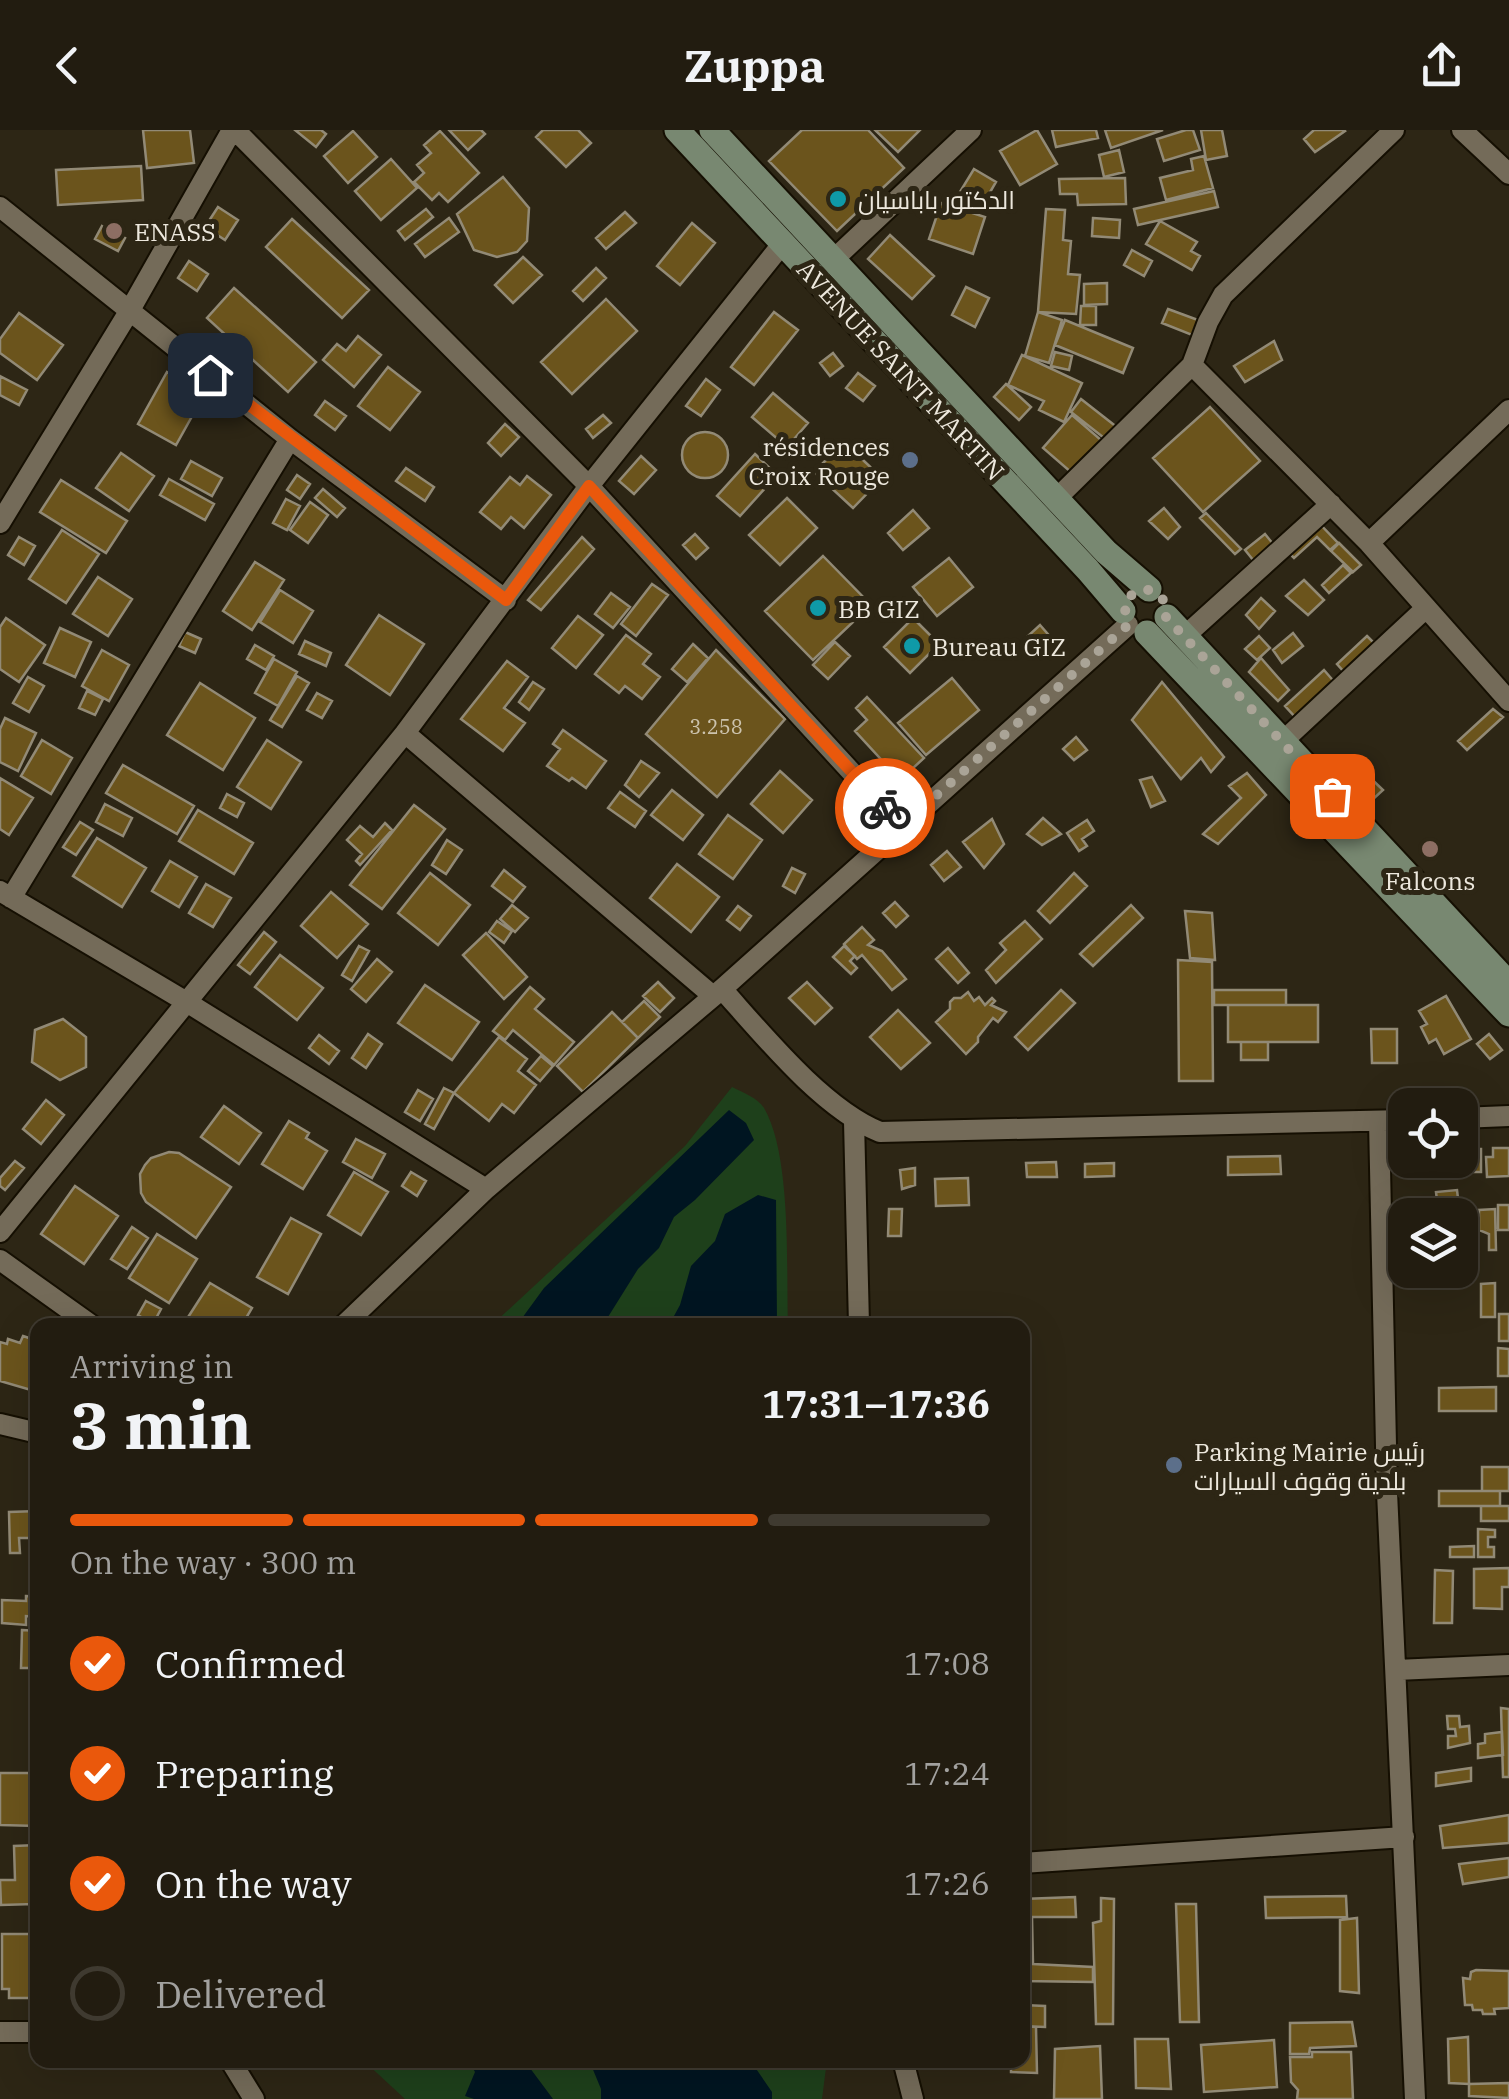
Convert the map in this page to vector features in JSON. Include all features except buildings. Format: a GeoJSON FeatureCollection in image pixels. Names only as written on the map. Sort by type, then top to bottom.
{"type":"FeatureCollection","features":[{"type":"Feature","properties":{"kind":"main road","name":"AVENUE SAINT MARTIN"},"geometry":{"type":"LineString","coordinates":[[677,130],[1088,570],[1282,742],[1509,984]]}},
{"type":"Feature","properties":{"kind":"main road","name":"AVENUE SAINT MARTIN"},"geometry":{"type":"LineString","coordinates":[[712,130],[1106,552],[1150,589],[1131,592],[1150,624],[1509,1014]]}},
{"type":"Feature","properties":{"kind":"street"},"geometry":{"type":"LineString","coordinates":[[0,523],[234,130],[589,486],[902,826]]}},
{"type":"Feature","properties":{"kind":"street"},"geometry":{"type":"LineString","coordinates":[[833,260],[971,130]]}},
{"type":"Feature","properties":{"kind":"street"},"geometry":{"type":"LineString","coordinates":[[1056,498],[1192,366],[1208,322],[1223,296],[1394,130]]}},
{"type":"Feature","properties":{"kind":"street"},"geometry":{"type":"LineString","coordinates":[[1462,130],[1509,174]]}},
{"type":"Feature","properties":{"kind":"street"},"geometry":{"type":"LineString","coordinates":[[0,207],[290,439],[506,600]]}},
{"type":"Feature","properties":{"kind":"street"},"geometry":{"type":"LineString","coordinates":[[0,1232],[405,733],[589,486],[783,244]]}},
{"type":"Feature","properties":{"kind":"street"},"geometry":{"type":"LineString","coordinates":[[1192,366],[1369,543],[1509,700]]}},
{"type":"Feature","properties":{"kind":"street"},"geometry":{"type":"LineString","coordinates":[[1369,543],[1509,410]]}},
{"type":"Feature","properties":{"kind":"street"},"geometry":{"type":"LineString","coordinates":[[290,439],[5,894],[185,1000],[486,1189]]}},
{"type":"Feature","properties":{"kind":"street"},"geometry":{"type":"LineString","coordinates":[[351,1318],[486,1189],[717,992],[902,826],[1150,624],[1331,504]]}},
{"type":"Feature","properties":{"kind":"street"},"geometry":{"type":"LineString","coordinates":[[1282,742],[1426,608]]}},
{"type":"Feature","properties":{"kind":"street"},"geometry":{"type":"LineString","coordinates":[[405,733],[717,992],[854,1122],[880,1132],[1388,1121]]}},
{"type":"Feature","properties":{"kind":"street"},"geometry":{"type":"LineString","coordinates":[[1478,1117],[1509,1116]]}},
{"type":"Feature","properties":{"kind":"street"},"geometry":{"type":"LineString","coordinates":[[1379,1121],[1387,1492],[1415,2099]]}},
{"type":"Feature","properties":{"kind":"street"},"geometry":{"type":"LineString","coordinates":[[854,1122],[858,1318]]}},
{"type":"Feature","properties":{"kind":"street"},"geometry":{"type":"LineString","coordinates":[[0,1260],[81,1318]]}},
{"type":"Feature","properties":{"kind":"street"},"geometry":{"type":"LineString","coordinates":[[0,1424],[30,1431]]}},
{"type":"Feature","properties":{"kind":"street"},"geometry":{"type":"LineString","coordinates":[[1396,1670],[1509,1665]]}},
{"type":"Feature","properties":{"kind":"street"},"geometry":{"type":"LineString","coordinates":[[1030,1862],[1404,1837]]}},
{"type":"Feature","properties":{"kind":"street"},"geometry":{"type":"LineString","coordinates":[[0,2032],[30,2032]]}},
{"type":"Feature","properties":{"kind":"street"},"geometry":{"type":"LineString","coordinates":[[235,2068],[254,2099]]}},
{"type":"Feature","properties":{"kind":"street"},"geometry":{"type":"LineString","coordinates":[[905,2068],[913,2099]]}},
{"type":"Feature","properties":{"kind":"green space"},"geometry":{"type":"Polygon","coordinates":[[[732,1087],[764,1108],[773,1129],[783,1183],[788,1318],[500,1318],[685,1146],[732,1087]]]}},
{"type":"Feature","properties":{"kind":"green space"},"geometry":{"type":"Polygon","coordinates":[[[372,2068],[826,2068],[822,2099],[405,2099],[372,2068]]]}},
{"type":"Feature","properties":{"kind":"water"},"geometry":{"type":"Polygon","coordinates":[[[729,1110],[746,1123],[754,1140],[674,1217],[659,1248],[638,1269],[607,1318],[522,1318],[544,1288],[729,1110]]]}},
{"type":"Feature","properties":{"kind":"water"},"geometry":{"type":"Polygon","coordinates":[[[758,1195],[776,1200],[777,1318],[673,1318],[691,1266],[715,1241],[725,1214],[758,1195]]]}},
{"type":"Feature","properties":{"kind":"water"},"geometry":{"type":"Polygon","coordinates":[[[473,2068],[530,2068],[553,2099],[465,2096],[475,2072],[473,2068]]]}},
{"type":"Feature","properties":{"kind":"water"},"geometry":{"type":"Polygon","coordinates":[[[592,2068],[756,2068],[772,2092],[772,2099],[601,2099],[592,2068]]]}},
{"type":"Feature","properties":{"kind":"way so far"},"geometry":{"type":"LineString","coordinates":[[885,808],[902,826],[1128,625],[1122,611],[1126,598],[1138,589],[1150,589],[1161,595],[1166,601],[1166,617],[1186,634],[1332,796]]}},
{"type":"Feature","properties":{"kind":"place","name":"الدكتور باباسيان"},"geometry":{"type":"Point","coordinates":[838,199]}},
{"type":"Feature","properties":{"kind":"place","name":"ENASS"},"geometry":{"type":"Point","coordinates":[114,231]}},
{"type":"Feature","properties":{"kind":"place","name":"résidences Croix Rouge"},"geometry":{"type":"Point","coordinates":[910,460]}},
{"type":"Feature","properties":{"kind":"place","name":"BB GIZ"},"geometry":{"type":"Point","coordinates":[818,608]}},
{"type":"Feature","properties":{"kind":"place","name":"Bureau GIZ"},"geometry":{"type":"Point","coordinates":[912,646]}},
{"type":"Feature","properties":{"kind":"place","name":"Falcons"},"geometry":{"type":"Point","coordinates":[1430,849]}},
{"type":"Feature","properties":{"kind":"place","name":"Parking Mairie رئيس بلدية وقوف السيارات"},"geometry":{"type":"Point","coordinates":[1174,1465]}},
{"type":"Feature","properties":{"kind":"route"},"geometry":{"type":"LineString","coordinates":[[210,375],[506,600],[589,486],[885,808]]}}]}
